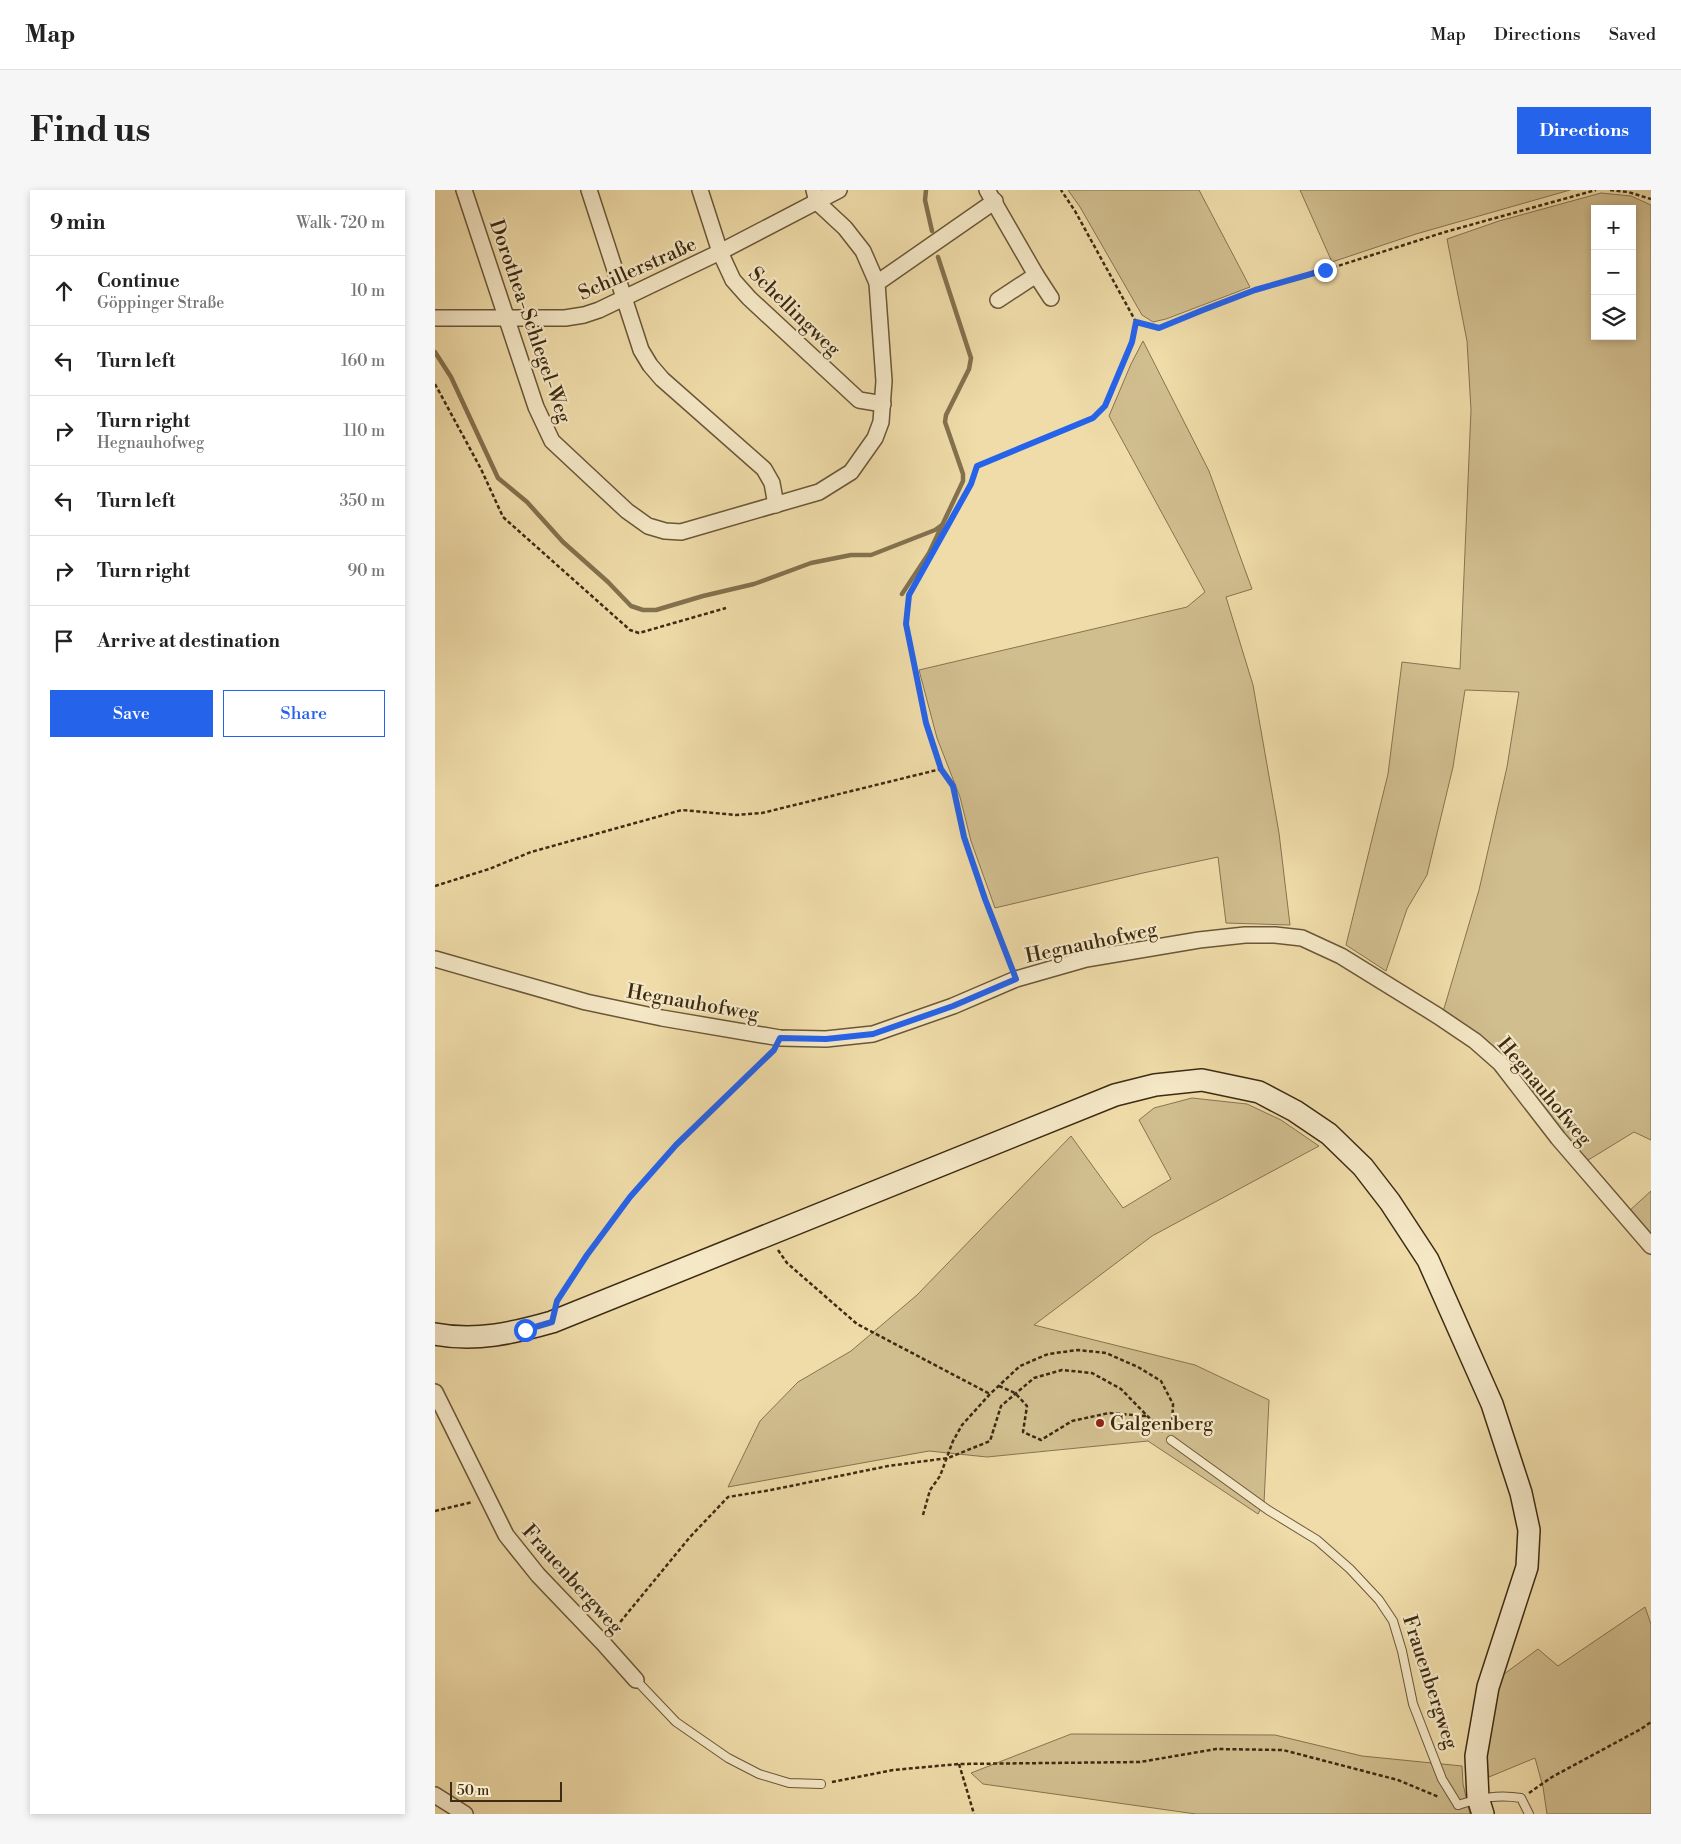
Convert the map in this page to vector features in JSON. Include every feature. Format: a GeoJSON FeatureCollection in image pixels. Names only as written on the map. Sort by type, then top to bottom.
{"type":"FeatureCollection","features":[{"type":"Feature","properties":{"kind":"main road"},"geometry":{"type":"LineString","coordinates":[[435,1334],[472,1338],[497,1336],[552,1322],[1115,1095],[1155,1085],[1202,1080],[1259,1092],[1295,1111],[1329,1134],[1363,1167],[1390,1202],[1429,1260],[1492,1404],[1521,1493],[1529,1530],[1527,1568],[1488,1686],[1475,1756],[1481,1806]]}},
{"type":"Feature","properties":{"kind":"street","name":"Dorothea-Schlegel-Weg"},"geometry":{"type":"LineString","coordinates":[[465,190],[536,407],[552,441],[627,511],[648,526],[665,531],[681,532],[819,492],[851,472],[875,438],[881,422],[884,381],[877,283],[863,251],[816,196]]}},
{"type":"Feature","properties":{"kind":"street"},"geometry":{"type":"LineString","coordinates":[[589,190],[641,350],[662,380],[764,469],[772,483],[776,505]]}},
{"type":"Feature","properties":{"kind":"street","name":"Schellingweg"},"geometry":{"type":"LineString","coordinates":[[700,190],[720,252],[733,280],[749,298],[859,400],[883,404]]}},
{"type":"Feature","properties":{"kind":"street","name":"Schillerstraße"},"geometry":{"type":"LineString","coordinates":[[435,318],[565,318],[584,315],[599,310],[720,252],[816,196],[839,190]]}},
{"type":"Feature","properties":{"kind":"street"},"geometry":{"type":"LineString","coordinates":[[877,283],[991,196],[1051,298]]}},
{"type":"Feature","properties":{"kind":"street"},"geometry":{"type":"LineString","coordinates":[[998,300],[1036,275]]}},
{"type":"Feature","properties":{"kind":"street","name":"Hegnauhofweg"},"geometry":{"type":"LineString","coordinates":[[435,959],[586,1002],[662,1018],[780,1038],[826,1039],[873,1034],[953,1006],[1016,979],[1086,959],[1199,940],[1252,935],[1302,938],[1341,956],[1430,1011],[1475,1041],[1500,1063],[1558,1138],[1651,1246]]}},
{"type":"Feature","properties":{"kind":"street","name":"Frauenbergweg"},"geometry":{"type":"LineString","coordinates":[[435,1392],[506,1535],[538,1575],[636,1680]]}},
{"type":"Feature","properties":{"kind":"street"},"geometry":{"type":"LineString","coordinates":[[435,1795],[465,1814]]}},
{"type":"Feature","properties":{"kind":"lane","name":"Frauenbergweg"},"geometry":{"type":"LineString","coordinates":[[1171,1440],[1268,1510],[1317,1540],[1379,1600],[1393,1621],[1413,1704],[1442,1779],[1459,1805]]}},
{"type":"Feature","properties":{"kind":"lane"},"geometry":{"type":"LineString","coordinates":[[636,1680],[676,1722],[728,1758],[759,1774],[789,1783],[821,1784]]}},
{"type":"Feature","properties":{"kind":"lane"},"geometry":{"type":"LineString","coordinates":[[1454,1814],[1459,1805],[1481,1806],[1503,1795],[1521,1798],[1529,1814]]}},
{"type":"Feature","properties":{"kind":"path"},"geometry":{"type":"LineString","coordinates":[[1016,979],[985,899],[964,837],[953,786],[941,769],[926,723],[906,624],[909,595],[971,484],[977,466],[1093,418],[1105,406],[1132,342],[1136,322],[1075,211],[1061,190]]}},
{"type":"Feature","properties":{"kind":"path"},"geometry":{"type":"LineString","coordinates":[[1136,322],[1159,328],[1255,290],[1445,232],[1596,190]]}},
{"type":"Feature","properties":{"kind":"path"},"geometry":{"type":"LineString","coordinates":[[1610,190],[1628,192],[1651,199]]}},
{"type":"Feature","properties":{"kind":"path"},"geometry":{"type":"LineString","coordinates":[[435,384],[481,469],[503,517],[630,630],[639,632],[726,608]]}},
{"type":"Feature","properties":{"kind":"path"},"geometry":{"type":"LineString","coordinates":[[435,886],[489,869],[531,852],[682,810],[736,815],[762,813],[941,769]]}},
{"type":"Feature","properties":{"kind":"path"},"geometry":{"type":"LineString","coordinates":[[552,1322],[557,1301],[587,1255],[630,1197],[676,1145],[774,1050],[780,1038]]}},
{"type":"Feature","properties":{"kind":"path"},"geometry":{"type":"LineString","coordinates":[[768,1234],[787,1263],[857,1324],[990,1394]]}},
{"type":"Feature","properties":{"kind":"path"},"geometry":{"type":"LineString","coordinates":[[923,1514],[930,1490],[940,1476],[953,1441],[962,1425],[990,1394],[1020,1366],[1048,1354],[1078,1350],[1106,1353],[1138,1367],[1161,1381],[1173,1404],[1171,1440]]}},
{"type":"Feature","properties":{"kind":"path"},"geometry":{"type":"LineString","coordinates":[[603,1643],[690,1537],[728,1497],[888,1466],[947,1458],[990,1440],[1001,1406],[1034,1378],[1062,1370],[1092,1373],[1121,1389],[1171,1440]]}},
{"type":"Feature","properties":{"kind":"path"},"geometry":{"type":"LineString","coordinates":[[999,1386],[1015,1393],[1027,1406],[1023,1432],[1041,1440],[1072,1421],[1109,1413],[1147,1416]]}},
{"type":"Feature","properties":{"kind":"path"},"geometry":{"type":"LineString","coordinates":[[435,1511],[487,1499]]}},
{"type":"Feature","properties":{"kind":"path"},"geometry":{"type":"LineString","coordinates":[[1521,1798],[1552,1777],[1651,1722]]}},
{"type":"Feature","properties":{"kind":"path"},"geometry":{"type":"LineString","coordinates":[[821,1784],[893,1770],[959,1764],[1139,1762],[1216,1748],[1283,1750],[1399,1780],[1459,1805]]}},
{"type":"Feature","properties":{"kind":"path"},"geometry":{"type":"LineString","coordinates":[[959,1764],[974,1814]]}},
{"type":"Feature","properties":{"kind":"shaded area"},"geometry":{"type":"Polygon","coordinates":[[[1068,190],[1199,190],[1250,287],[1166,319],[1153,322],[1142,315],[1080,207],[1068,190]]]}},
{"type":"Feature","properties":{"kind":"shaded area"},"geometry":{"type":"Polygon","coordinates":[[[1300,190],[1570,190],[1416,234],[1332,262],[1300,190]]]}},
{"type":"Feature","properties":{"kind":"shaded area"},"geometry":{"type":"Polygon","coordinates":[[[1601,193],[1631,196],[1651,205],[1651,1140],[1634,1132],[1585,1162],[1443,1012],[1479,890],[1507,767],[1519,692],[1465,690],[1453,767],[1427,875],[1407,909],[1386,971],[1346,945],[1388,774],[1402,662],[1460,669],[1471,410],[1467,341],[1447,239],[1499,221],[1601,193]]]}},
{"type":"Feature","properties":{"kind":"shaded area"},"geometry":{"type":"Polygon","coordinates":[[[1143,341],[1209,471],[1252,589],[1226,597],[1253,685],[1279,833],[1290,925],[1226,923],[1218,857],[995,908],[971,841],[960,797],[937,738],[919,670],[1187,607],[1205,592],[1109,416],[1143,341]]]}},
{"type":"Feature","properties":{"kind":"shaded area"},"geometry":{"type":"Polygon","coordinates":[[[1192,1098],[1247,1104],[1281,1120],[1319,1146],[1152,1236],[1034,1325],[1195,1365],[1269,1400],[1264,1503],[1258,1514],[1148,1441],[987,1457],[929,1451],[728,1487],[760,1421],[798,1382],[851,1351],[917,1295],[1071,1136],[1123,1208],[1171,1179],[1139,1120],[1154,1108],[1192,1098]]]}},
{"type":"Feature","properties":{"kind":"shaded area"},"geometry":{"type":"Polygon","coordinates":[[[1651,1191],[1651,1240],[1628,1212],[1651,1191]]]}},
{"type":"Feature","properties":{"kind":"shaded area"},"geometry":{"type":"Polygon","coordinates":[[[1645,1607],[1651,1624],[1651,1814],[1547,1814],[1543,1787],[1535,1758],[1489,1777],[1485,1753],[1500,1677],[1538,1649],[1558,1666],[1645,1607]]]}},
{"type":"Feature","properties":{"kind":"shaded area"},"geometry":{"type":"Polygon","coordinates":[[[1071,1734],[1275,1735],[1362,1756],[1462,1766],[1463,1784],[1470,1814],[1196,1814],[983,1784],[971,1773],[1071,1734]]]}},
{"type":"Feature","properties":{"kind":"waterway"},"geometry":{"type":"LineString","coordinates":[[926,190],[925,200],[932,231]]}},
{"type":"Feature","properties":{"kind":"waterway"},"geometry":{"type":"LineString","coordinates":[[902,594],[929,553],[963,481],[963,474],[945,422],[946,415],[969,369],[971,358],[938,257]]}},
{"type":"Feature","properties":{"kind":"waterway"},"geometry":{"type":"LineString","coordinates":[[435,352],[451,377],[498,478],[527,502],[563,542],[608,582],[631,606],[643,610],[656,610],[754,584],[811,563],[851,555],[871,555],[935,530],[942,525]]}},
{"type":"Feature","properties":{"kind":"place","name":"Galgenberg"},"geometry":{"type":"Point","coordinates":[1100,1423]}},
{"type":"Feature","properties":{"kind":"route"},"geometry":{"type":"LineString","coordinates":[[525,1330],[552,1322],[557,1301],[587,1255],[630,1197],[676,1145],[774,1050],[780,1038],[826,1039],[873,1034],[953,1006],[1016,979],[985,899],[964,837],[953,786],[941,769],[926,723],[906,624],[909,595],[971,484],[977,466],[1093,418],[1105,406],[1132,342],[1136,322],[1159,328],[1255,290],[1325,270]]}}]}
